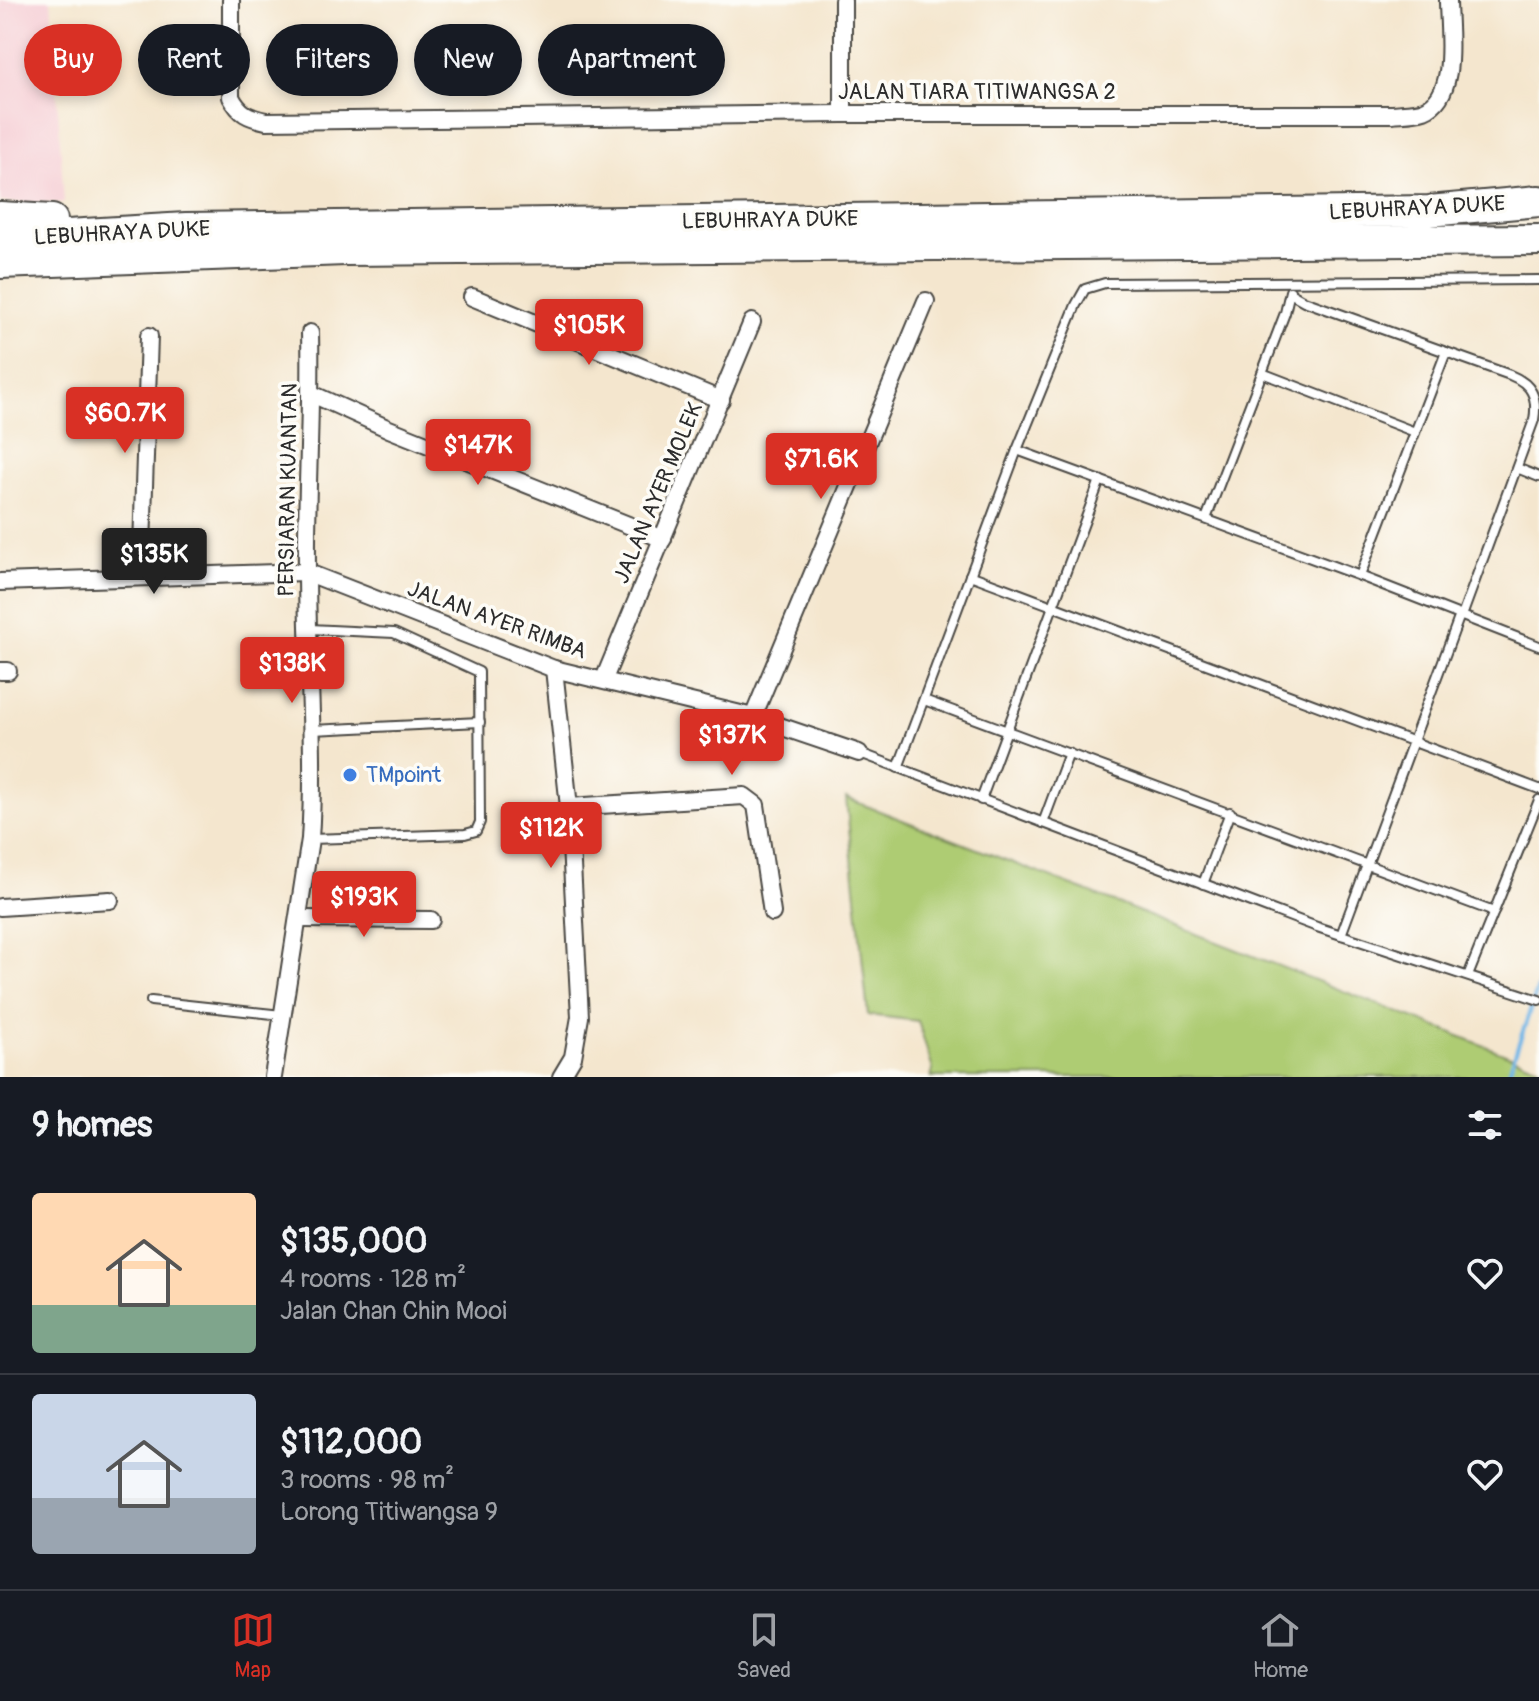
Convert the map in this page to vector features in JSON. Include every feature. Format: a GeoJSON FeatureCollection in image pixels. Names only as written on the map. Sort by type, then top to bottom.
{"type":"FeatureCollection","features":[{"type":"Feature","properties":{"kind":"highway","name":"LEBUHRAYA DUKE"},"geometry":{"type":"LineString","coordinates":[[0,263],[188,242],[1429,211],[1525,197]]}},
{"type":"Feature","properties":{"kind":"highway"},"geometry":{"type":"LineString","coordinates":[[0,217],[188,242]]}},
{"type":"Feature","properties":{"kind":"highway","name":"LEBUHRAYA DUKE"},"geometry":{"type":"LineString","coordinates":[[0,239],[188,242],[377,250],[1539,240]]}},
{"type":"Feature","properties":{"kind":"street","name":"JALAN TIARA TITIWANGSA 2"},"geometry":{"type":"LineString","coordinates":[[231,0],[231,97],[238,110],[249,118],[257,119],[843,114],[1392,114],[1424,110],[1441,97],[1448,81],[1448,0]]}},
{"type":"Feature","properties":{"kind":"street"},"geometry":{"type":"LineString","coordinates":[[843,0],[843,114]]}},
{"type":"Feature","properties":{"kind":"street"},"geometry":{"type":"LineString","coordinates":[[472,297],[721,400]]}},
{"type":"Feature","properties":{"kind":"street"},"geometry":{"type":"LineString","coordinates":[[753,717],[926,301]]}},
{"type":"Feature","properties":{"kind":"street","name":"JALAN AYER MOLEK"},"geometry":{"type":"LineString","coordinates":[[604,679],[752,322]]}},
{"type":"Feature","properties":{"kind":"street","name":"PERSIARAN KUANTAN"},"geometry":{"type":"LineString","coordinates":[[273,1077],[310,839],[312,730],[306,572],[312,394],[310,333]]}},
{"type":"Feature","properties":{"kind":"street"},"geometry":{"type":"LineString","coordinates":[[141,577],[149,336]]}},
{"type":"Feature","properties":{"kind":"street"},"geometry":{"type":"LineString","coordinates":[[312,394],[389,429],[663,539]]}},
{"type":"Feature","properties":{"kind":"street"},"geometry":{"type":"LineString","coordinates":[[0,582],[306,572]]}},
{"type":"Feature","properties":{"kind":"street","name":"JALAN AYER RIMBA"},"geometry":{"type":"LineString","coordinates":[[306,572],[554,669],[753,717],[859,753]]}},
{"type":"Feature","properties":{"kind":"street"},"geometry":{"type":"LineString","coordinates":[[554,669],[569,807],[580,1017],[573,1057],[561,1077]]}},
{"type":"Feature","properties":{"kind":"street"},"geometry":{"type":"LineString","coordinates":[[569,807],[744,796],[756,805],[772,913]]}},
{"type":"Feature","properties":{"kind":"street"},"geometry":{"type":"LineString","coordinates":[[0,907],[110,900]]}},
{"type":"Feature","properties":{"kind":"street"},"geometry":{"type":"LineString","coordinates":[[298,919],[431,920]]}},
{"type":"Feature","properties":{"kind":"lane"},"geometry":{"type":"LineString","coordinates":[[898,768],[1017,450],[1085,289],[1105,283],[1539,280]]}},
{"type":"Feature","properties":{"kind":"lane"},"geometry":{"type":"LineString","coordinates":[[1206,519],[1285,313],[1289,282]]}},
{"type":"Feature","properties":{"kind":"lane"},"geometry":{"type":"LineString","coordinates":[[1290,293],[1304,301],[1510,375],[1530,386],[1536,402],[1536,411],[1517,468],[1341,935]]}},
{"type":"Feature","properties":{"kind":"lane"},"geometry":{"type":"LineString","coordinates":[[1360,576],[1446,352]]}},
{"type":"Feature","properties":{"kind":"lane"},"geometry":{"type":"LineString","coordinates":[[1262,373],[1415,432]]}},
{"type":"Feature","properties":{"kind":"lane"},"geometry":{"type":"LineString","coordinates":[[1017,450],[1360,576],[1539,646]]}},
{"type":"Feature","properties":{"kind":"lane"},"geometry":{"type":"LineString","coordinates":[[1517,468],[1539,477]]}},
{"type":"Feature","properties":{"kind":"lane"},"geometry":{"type":"LineString","coordinates":[[981,800],[1100,480]]}},
{"type":"Feature","properties":{"kind":"lane"},"geometry":{"type":"LineString","coordinates":[[970,575],[1539,789]]}},
{"type":"Feature","properties":{"kind":"lane"},"geometry":{"type":"LineString","coordinates":[[310,629],[394,633],[479,672],[480,722],[480,822],[476,831],[465,834],[310,839]]}},
{"type":"Feature","properties":{"kind":"lane"},"geometry":{"type":"LineString","coordinates":[[924,700],[1494,912]]}},
{"type":"Feature","properties":{"kind":"lane"},"geometry":{"type":"LineString","coordinates":[[312,730],[480,722]]}},
{"type":"Feature","properties":{"kind":"lane"},"geometry":{"type":"LineString","coordinates":[[859,753],[1341,935],[1539,1000]]}},
{"type":"Feature","properties":{"kind":"lane"},"geometry":{"type":"LineString","coordinates":[[1043,823],[1069,753]]}},
{"type":"Feature","properties":{"kind":"lane"},"geometry":{"type":"LineString","coordinates":[[1468,976],[1539,800]]}},
{"type":"Feature","properties":{"kind":"lane"},"geometry":{"type":"LineString","coordinates":[[1203,884],[1230,812]]}},
{"type":"Feature","properties":{"kind":"lane"},"geometry":{"type":"LineString","coordinates":[[151,1001],[283,1015]]}},
{"type":"Feature","properties":{"kind":"shaded area"},"geometry":{"type":"Polygon","coordinates":[[[0,0],[51,0],[53,24],[24,24],[24,96],[57,96],[64,203],[0,202],[0,0]]]}},
{"type":"Feature","properties":{"kind":"green space"},"geometry":{"type":"Polygon","coordinates":[[[846,798],[1539,1067],[1539,1077],[931,1077],[933,1070],[918,1021],[868,1015],[846,798]]]}},
{"type":"Feature","properties":{"kind":"waterway"},"geometry":{"type":"LineString","coordinates":[[1507,1077],[1539,985]]}},
{"type":"Feature","properties":{"kind":"place","name":"TMpoint"},"geometry":{"type":"Point","coordinates":[350,775]}}]}
